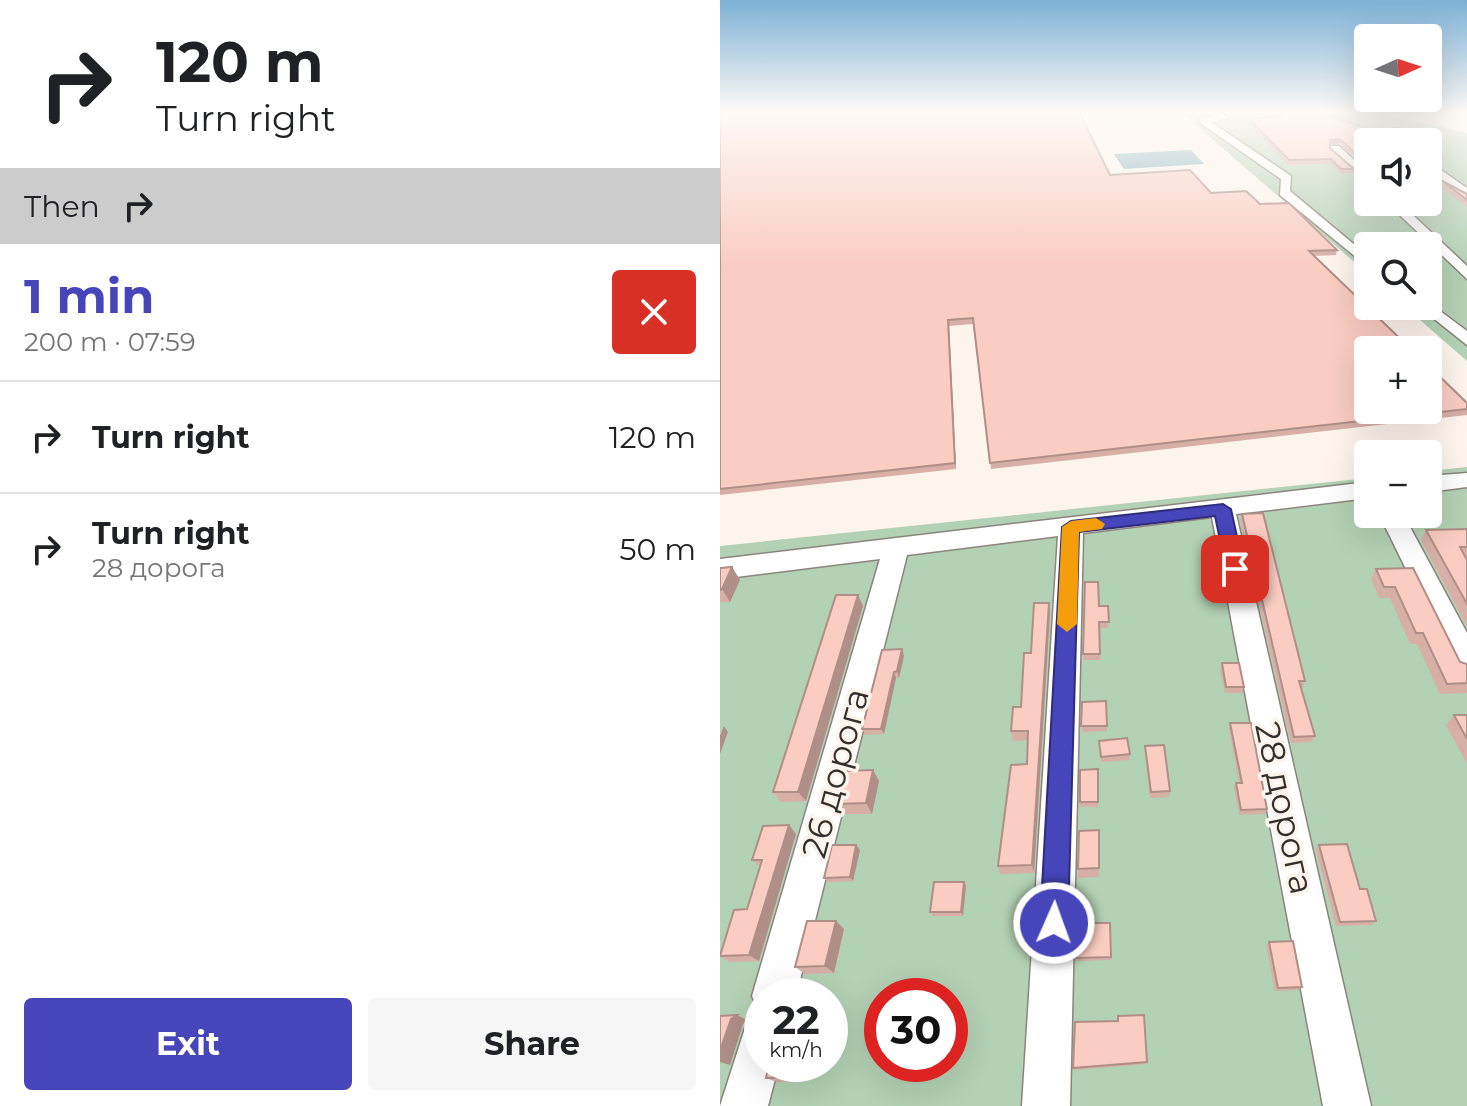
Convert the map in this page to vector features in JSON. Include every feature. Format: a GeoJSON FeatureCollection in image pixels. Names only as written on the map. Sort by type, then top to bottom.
{"type":"FeatureCollection","features":[{"type":"Feature","properties":{"kind":"street"},"geometry":{"type":"LineString","coordinates":[[1266,164],[1287,178],[1284,192],[1354,251]]}},
{"type":"Feature","properties":{"kind":"street"},"geometry":{"type":"LineString","coordinates":[[1442,175],[1467,194]]}},
{"type":"Feature","properties":{"kind":"street"},"geometry":{"type":"LineString","coordinates":[[1407,216],[1467,274]]}},
{"type":"Feature","properties":{"kind":"street"},"geometry":{"type":"LineString","coordinates":[[1442,319],[1467,340]]}},
{"type":"Feature","properties":{"kind":"street"},"geometry":{"type":"LineString","coordinates":[[1442,483],[1467,480]]}},
{"type":"Feature","properties":{"kind":"street"},"geometry":{"type":"LineString","coordinates":[[720,569],[1354,492]]}},
{"type":"Feature","properties":{"kind":"street","name":"28 дорога"},"geometry":{"type":"LineString","coordinates":[[1223,509],[1347,1106]]}},
{"type":"Feature","properties":{"kind":"street"},"geometry":{"type":"LineString","coordinates":[[1046,1106],[1071,527]]}},
{"type":"Feature","properties":{"kind":"street"},"geometry":{"type":"LineString","coordinates":[[1398,528],[1467,662]]}},
{"type":"Feature","properties":{"kind":"street","name":"26 дорога"},"geometry":{"type":"LineString","coordinates":[[779,978],[896,549]]}},
{"type":"Feature","properties":{"kind":"street"},"geometry":{"type":"LineString","coordinates":[[744,1106],[751,1082]]}},
{"type":"Feature","properties":{"kind":"green space"},"geometry":{"type":"Polygon","coordinates":[[[1241,164],[1354,164],[1354,216],[1442,216],[1442,164],[1467,164],[1467,361],[1420,320],[1442,320],[1442,232],[1354,232],[1354,262],[1241,164]]]}},
{"type":"Feature","properties":{"kind":"green space"},"geometry":{"type":"Polygon","coordinates":[[[1467,467],[1467,1106],[720,1106],[720,546],[1354,479],[1354,528],[1442,528],[1442,470],[1467,467]]]}},
{"type":"Feature","properties":{"kind":"water"},"geometry":{"type":"Polygon","coordinates":[[[1120,164],[1204,164],[1124,169],[1120,164]]]}},
{"type":"Feature","properties":{"kind":"building"},"geometry":{"type":"Polygon","coordinates":[[[720,164],[1104,164],[1110,175],[1190,170],[1211,193],[1246,191],[1260,204],[1289,203],[1337,250],[1309,251],[1354,294],[1354,320],[1381,320],[1397,336],[1354,336],[1354,422],[990,463],[973,318],[948,320],[955,463],[720,489],[720,164]]]}},
{"type":"Feature","properties":{"kind":"building"},"geometry":{"type":"Polygon","coordinates":[[[1336,164],[1348,164],[1354,169],[1341,169],[1336,164]]]}},
{"type":"Feature","properties":{"kind":"building"},"geometry":{"type":"Polygon","coordinates":[[[1444,182],[1467,194],[1467,200],[1444,182]]]}},
{"type":"Feature","properties":{"kind":"building"},"geometry":{"type":"Polygon","coordinates":[[[1442,379],[1467,403],[1467,409],[1442,412],[1442,379]]]}},
{"type":"Feature","properties":{"kind":"building"},"geometry":{"type":"Polygon","coordinates":[[[1263,513],[1305,681],[1299,681],[1315,736],[1294,737],[1242,514],[1263,513]]]}},
{"type":"Feature","properties":{"kind":"building"},"geometry":{"type":"Polygon","coordinates":[[[1467,529],[1467,547],[1460,547],[1467,560],[1467,604],[1426,530],[1467,529]]]}},
{"type":"Feature","properties":{"kind":"building"},"geometry":{"type":"Polygon","coordinates":[[[732,567],[722,589],[720,590],[720,568],[732,567]]]}},
{"type":"Feature","properties":{"kind":"building"},"geometry":{"type":"Polygon","coordinates":[[[1413,568],[1460,662],[1467,664],[1467,683],[1447,684],[1423,633],[1416,633],[1395,587],[1384,587],[1376,569],[1413,568]]]}},
{"type":"Feature","properties":{"kind":"building"},"geometry":{"type":"Polygon","coordinates":[[[1222,574],[1226,594],[1208,594],[1204,575],[1222,574]]]}},
{"type":"Feature","properties":{"kind":"building"},"geometry":{"type":"Polygon","coordinates":[[[1085,582],[1098,582],[1099,606],[1108,606],[1109,622],[1099,622],[1100,654],[1083,654],[1085,582]]]}},
{"type":"Feature","properties":{"kind":"building"},"geometry":{"type":"Polygon","coordinates":[[[836,595],[858,595],[798,792],[773,792],[836,595]]]}},
{"type":"Feature","properties":{"kind":"building"},"geometry":{"type":"Polygon","coordinates":[[[1034,603],[1049,603],[1032,865],[998,866],[1011,765],[1027,764],[1028,731],[1011,731],[1013,707],[1021,707],[1024,653],[1031,653],[1034,603]]]}},
{"type":"Feature","properties":{"kind":"building"},"geometry":{"type":"Polygon","coordinates":[[[902,649],[881,729],[862,729],[882,650],[902,649]]]}},
{"type":"Feature","properties":{"kind":"building"},"geometry":{"type":"Polygon","coordinates":[[[1222,663],[1239,663],[1244,687],[1226,687],[1222,663]]]}},
{"type":"Feature","properties":{"kind":"building"},"geometry":{"type":"Polygon","coordinates":[[[1106,701],[1107,726],[1081,726],[1082,702],[1106,701]]]}},
{"type":"Feature","properties":{"kind":"building"},"geometry":{"type":"Polygon","coordinates":[[[1454,715],[1467,715],[1467,739],[1454,715]]]}},
{"type":"Feature","properties":{"kind":"building"},"geometry":{"type":"Polygon","coordinates":[[[1230,723],[1251,723],[1267,809],[1241,810],[1236,783],[1242,783],[1230,723]]]}},
{"type":"Feature","properties":{"kind":"building"},"geometry":{"type":"Polygon","coordinates":[[[1127,738],[1130,754],[1101,757],[1099,741],[1127,738]]]}},
{"type":"Feature","properties":{"kind":"building"},"geometry":{"type":"Polygon","coordinates":[[[1164,745],[1170,791],[1151,792],[1145,746],[1164,745]]]}},
{"type":"Feature","properties":{"kind":"building"},"geometry":{"type":"Polygon","coordinates":[[[1098,769],[1098,802],[1080,802],[1080,770],[1098,769]]]}},
{"type":"Feature","properties":{"kind":"building"},"geometry":{"type":"Polygon","coordinates":[[[873,770],[866,803],[838,804],[846,771],[873,770]]]}},
{"type":"Feature","properties":{"kind":"building"},"geometry":{"type":"Polygon","coordinates":[[[789,825],[749,955],[720,956],[734,910],[747,909],[762,860],[752,860],[763,826],[789,825]]]}},
{"type":"Feature","properties":{"kind":"building"},"geometry":{"type":"Polygon","coordinates":[[[1099,830],[1099,868],[1078,869],[1079,831],[1099,830]]]}},
{"type":"Feature","properties":{"kind":"building"},"geometry":{"type":"Polygon","coordinates":[[[1347,844],[1360,889],[1367,889],[1376,921],[1340,922],[1319,845],[1347,844]]]}},
{"type":"Feature","properties":{"kind":"building"},"geometry":{"type":"Polygon","coordinates":[[[832,845],[856,845],[850,877],[824,878],[832,845]]]}},
{"type":"Feature","properties":{"kind":"building"},"geometry":{"type":"Polygon","coordinates":[[[934,882],[964,882],[961,912],[930,912],[934,882]]]}},
{"type":"Feature","properties":{"kind":"building"},"geometry":{"type":"Polygon","coordinates":[[[807,921],[836,921],[825,966],[795,967],[807,921]]]}},
{"type":"Feature","properties":{"kind":"building"},"geometry":{"type":"Polygon","coordinates":[[[1077,923],[1110,923],[1111,957],[1076,958],[1077,923]]]}},
{"type":"Feature","properties":{"kind":"building"},"geometry":{"type":"Polygon","coordinates":[[[1293,941],[1302,987],[1278,988],[1269,942],[1293,941]]]}},
{"type":"Feature","properties":{"kind":"building"},"geometry":{"type":"Polygon","coordinates":[[[737,1015],[731,1019],[720,1051],[720,1016],[737,1015]]]}},
{"type":"Feature","properties":{"kind":"building"},"geometry":{"type":"Polygon","coordinates":[[[1144,1015],[1147,1062],[1073,1068],[1075,1022],[1118,1021],[1118,1016],[1144,1015]]]}},
{"type":"Feature","properties":{"kind":"slow traffic"},"geometry":{"type":"LineString","coordinates":[[1067,624],[1071,527],[1096,524]]}},
{"type":"Feature","properties":{"kind":"route"},"geometry":{"type":"LineString","coordinates":[[1054,923],[1071,527],[1223,509],[1235,569]]}}]}
